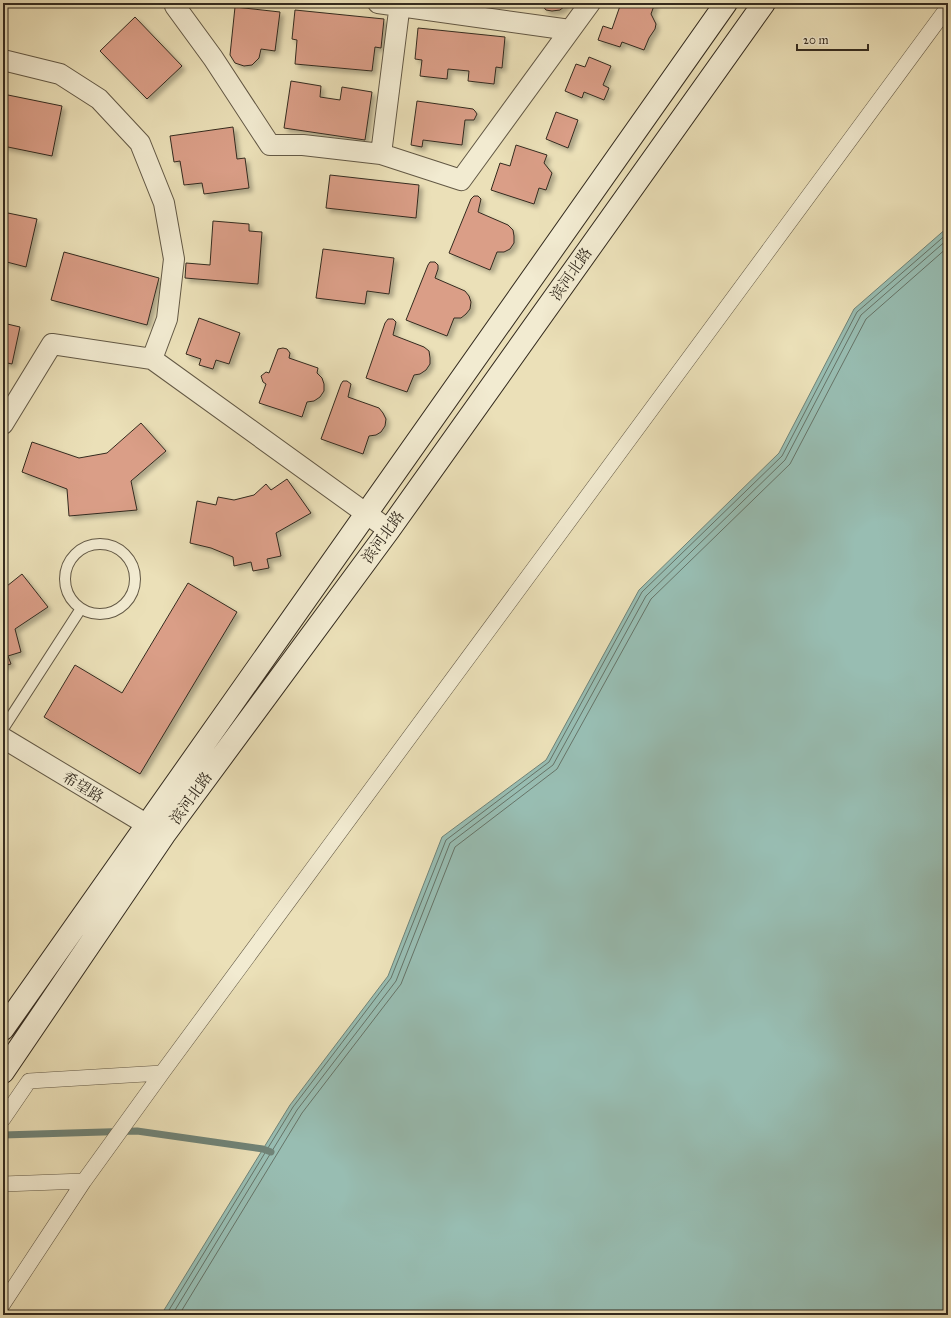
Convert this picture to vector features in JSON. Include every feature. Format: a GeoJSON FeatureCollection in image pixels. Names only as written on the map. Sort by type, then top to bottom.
{"type":"FeatureCollection","features":[{"type":"Feature","properties":{"kind":"main road","name":"滨河北路"},"geometry":{"type":"LineString","coordinates":[[3,1072],[155,830],[366,513],[726,3]]}},
{"type":"Feature","properties":{"kind":"main road","name":"滨河北路"},"geometry":{"type":"LineString","coordinates":[[3,1029],[155,830],[389,530],[764,3]]}},
{"type":"Feature","properties":{"kind":"street"},"geometry":{"type":"LineString","coordinates":[[176,3],[175,6],[213,58],[270,145],[303,144],[381,154],[461,180],[590,3]]}},
{"type":"Feature","properties":{"kind":"street"},"geometry":{"type":"LineString","coordinates":[[378,3],[400,4],[570,30]]}},
{"type":"Feature","properties":{"kind":"street"},"geometry":{"type":"LineString","coordinates":[[381,154],[400,4]]}},
{"type":"Feature","properties":{"kind":"street"},"geometry":{"type":"LineString","coordinates":[[3,1304],[84,1181],[162,1073],[948,7]]}},
{"type":"Feature","properties":{"kind":"street"},"geometry":{"type":"LineString","coordinates":[[3,60],[60,74],[99,99],[140,143],[164,203],[174,259],[167,319],[152,359]]}},
{"type":"Feature","properties":{"kind":"street"},"geometry":{"type":"LineString","coordinates":[[3,424],[52,344],[152,359],[389,530]]}},
{"type":"Feature","properties":{"kind":"street","name":"希望路"},"geometry":{"type":"LineString","coordinates":[[3,738],[155,830]]}},
{"type":"Feature","properties":{"kind":"street"},"geometry":{"type":"LineString","coordinates":[[3,1119],[29,1081],[162,1073]]}},
{"type":"Feature","properties":{"kind":"street"},"geometry":{"type":"LineString","coordinates":[[3,1184],[84,1181]]}},
{"type":"Feature","properties":{"kind":"lane"},"geometry":{"type":"LineString","coordinates":[[98,543],[119,549],[134,566],[135,589],[123,608],[102,616],[80,610],[66,592],[64,570],[76,551],[98,543]]}},
{"type":"Feature","properties":{"kind":"lane"},"geometry":{"type":"LineString","coordinates":[[3,729],[80,610]]}},
{"type":"Feature","properties":{"kind":"water"},"geometry":{"type":"Polygon","coordinates":[[[948,227],[948,1315],[161,1315],[290,1105],[388,976],[442,837],[546,760],[639,590],[779,453],[854,309],[948,227]]]}},
{"type":"Feature","properties":{"kind":"building"},"geometry":{"type":"Polygon","coordinates":[[[540,3],[567,3],[560,10],[552,11],[546,10],[540,3]]]}},
{"type":"Feature","properties":{"kind":"building"},"geometry":{"type":"Polygon","coordinates":[[[621,3],[655,3],[651,14],[656,24],[655,29],[644,50],[622,42],[620,47],[598,40],[603,26],[612,29],[621,3]]]}},
{"type":"Feature","properties":{"kind":"building"},"geometry":{"type":"Polygon","coordinates":[[[235,7],[280,12],[275,51],[261,49],[259,58],[252,65],[244,66],[235,63],[230,55],[235,7]]]}},
{"type":"Feature","properties":{"kind":"building"},"geometry":{"type":"Polygon","coordinates":[[[295,10],[384,19],[381,48],[375,47],[372,71],[295,64],[297,40],[292,39],[295,10]]]}},
{"type":"Feature","properties":{"kind":"building"},"geometry":{"type":"Polygon","coordinates":[[[135,17],[182,66],[147,99],[100,51],[135,17]]]}},
{"type":"Feature","properties":{"kind":"building"},"geometry":{"type":"Polygon","coordinates":[[[418,28],[505,37],[502,68],[496,67],[494,84],[468,81],[469,71],[448,69],[447,79],[420,76],[422,60],[415,59],[418,28]]]}},
{"type":"Feature","properties":{"kind":"building"},"geometry":{"type":"Polygon","coordinates":[[[589,57],[611,66],[603,85],[609,88],[604,100],[584,92],[582,98],[565,91],[576,64],[585,67],[589,57]]]}},
{"type":"Feature","properties":{"kind":"building"},"geometry":{"type":"Polygon","coordinates":[[[291,81],[321,86],[320,97],[340,100],[342,87],[372,92],[365,140],[284,128],[291,81]]]}},
{"type":"Feature","properties":{"kind":"building"},"geometry":{"type":"Polygon","coordinates":[[[3,94],[62,106],[52,156],[3,146],[3,94]]]}},
{"type":"Feature","properties":{"kind":"building"},"geometry":{"type":"Polygon","coordinates":[[[417,101],[473,109],[477,114],[474,120],[465,120],[462,145],[423,140],[422,147],[411,145],[417,101]]]}},
{"type":"Feature","properties":{"kind":"building"},"geometry":{"type":"Polygon","coordinates":[[[556,112],[578,120],[568,148],[546,139],[556,112]]]}},
{"type":"Feature","properties":{"kind":"building"},"geometry":{"type":"Polygon","coordinates":[[[233,127],[237,159],[245,158],[249,188],[204,194],[202,183],[184,185],[180,161],[174,162],[170,136],[233,127]]]}},
{"type":"Feature","properties":{"kind":"building"},"geometry":{"type":"Polygon","coordinates":[[[516,145],[547,155],[544,163],[552,173],[546,190],[539,188],[534,204],[491,190],[500,163],[510,166],[516,145]]]}},
{"type":"Feature","properties":{"kind":"building"},"geometry":{"type":"Polygon","coordinates":[[[330,175],[419,185],[416,218],[326,208],[330,175]]]}},
{"type":"Feature","properties":{"kind":"building"},"geometry":{"type":"Polygon","coordinates":[[[474,196],[478,196],[481,199],[478,212],[508,225],[513,230],[514,243],[510,249],[504,252],[497,252],[490,270],[449,253],[471,199],[474,196]]]}},
{"type":"Feature","properties":{"kind":"building"},"geometry":{"type":"Polygon","coordinates":[[[3,212],[37,219],[26,267],[3,261],[3,212]]]}},
{"type":"Feature","properties":{"kind":"building"},"geometry":{"type":"Polygon","coordinates":[[[213,221],[249,224],[249,231],[262,232],[258,284],[185,278],[186,263],[210,265],[213,221]]]}},
{"type":"Feature","properties":{"kind":"building"},"geometry":{"type":"Polygon","coordinates":[[[323,249],[394,258],[389,294],[367,291],[365,304],[316,298],[323,249]]]}},
{"type":"Feature","properties":{"kind":"building"},"geometry":{"type":"Polygon","coordinates":[[[64,252],[159,278],[147,325],[51,300],[64,252]]]}},
{"type":"Feature","properties":{"kind":"building"},"geometry":{"type":"Polygon","coordinates":[[[430,262],[435,262],[438,265],[435,278],[465,291],[471,302],[470,309],[466,314],[461,318],[454,318],[447,336],[406,320],[430,262]]]}},
{"type":"Feature","properties":{"kind":"building"},"geometry":{"type":"Polygon","coordinates":[[[199,318],[240,333],[229,364],[216,360],[213,369],[199,365],[201,359],[186,354],[199,318]]]}},
{"type":"Feature","properties":{"kind":"building"},"geometry":{"type":"Polygon","coordinates":[[[388,319],[393,319],[396,322],[393,335],[424,347],[429,351],[430,364],[426,370],[420,374],[414,375],[407,392],[366,378],[385,323],[388,319]]]}},
{"type":"Feature","properties":{"kind":"building"},"geometry":{"type":"Polygon","coordinates":[[[3,323],[20,327],[12,364],[3,362],[3,323]]]}},
{"type":"Feature","properties":{"kind":"building"},"geometry":{"type":"Polygon","coordinates":[[[278,349],[287,349],[290,353],[289,358],[318,368],[317,373],[322,378],[324,384],[324,391],[320,397],[314,401],[307,402],[302,417],[259,403],[266,384],[263,382],[261,376],[266,372],[269,373],[278,349]]]}},
{"type":"Feature","properties":{"kind":"building"},"geometry":{"type":"Polygon","coordinates":[[[343,381],[347,381],[351,384],[348,397],[379,408],[386,419],[385,426],[381,432],[376,435],[369,436],[363,454],[321,439],[343,381]]]}},
{"type":"Feature","properties":{"kind":"building"},"geometry":{"type":"Polygon","coordinates":[[[141,423],[166,451],[131,481],[137,510],[69,516],[67,489],[22,472],[32,442],[79,458],[107,453],[141,423]]]}},
{"type":"Feature","properties":{"kind":"building"},"geometry":{"type":"Polygon","coordinates":[[[287,479],[311,513],[276,533],[281,556],[267,559],[269,568],[253,571],[251,562],[234,566],[233,557],[211,548],[190,543],[197,501],[216,505],[218,497],[234,500],[254,495],[266,484],[271,490],[287,479]]]}},
{"type":"Feature","properties":{"kind":"building"},"geometry":{"type":"Polygon","coordinates":[[[22,574],[48,607],[15,629],[21,652],[8,656],[11,664],[3,666],[3,582],[7,586],[22,574]]]}},
{"type":"Feature","properties":{"kind":"building"},"geometry":{"type":"Polygon","coordinates":[[[188,583],[237,612],[140,774],[44,717],[75,665],[122,693],[188,583]]]}},
{"type":"Feature","properties":{"kind":"waterway"},"geometry":{"type":"LineString","coordinates":[[3,1135],[137,1131],[263,1149],[271,1152]]}}]}
